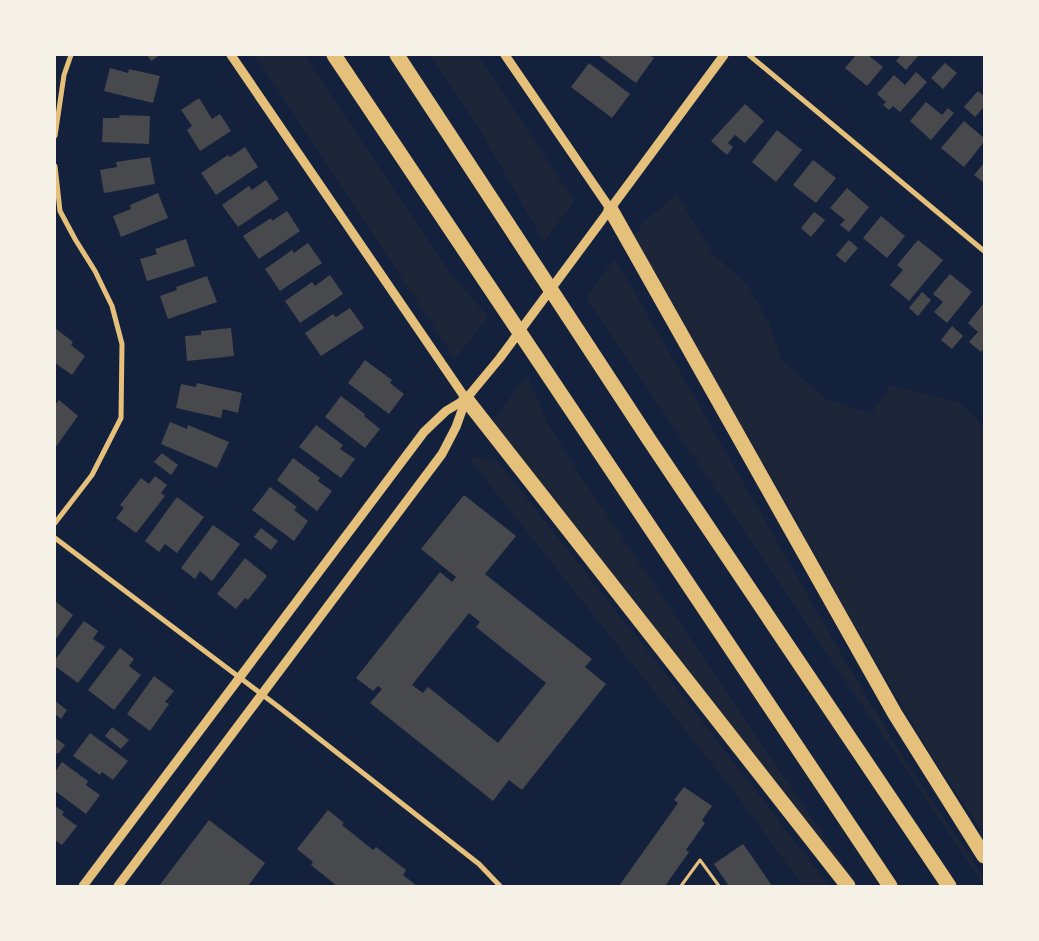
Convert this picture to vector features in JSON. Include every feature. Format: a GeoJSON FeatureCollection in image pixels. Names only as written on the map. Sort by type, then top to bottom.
{"type":"FeatureCollection","features":[{"type":"Feature","properties":{"kind":"highway"},"geometry":{"type":"LineString","coordinates":[[334,55],[890,886]]}},
{"type":"Feature","properties":{"kind":"highway"},"geometry":{"type":"LineString","coordinates":[[397,55],[650,441],[949,886]]}},
{"type":"Feature","properties":{"kind":"highway"},"geometry":{"type":"LineString","coordinates":[[610,210],[894,714],[984,856]]}},
{"type":"Feature","properties":{"kind":"highway"},"geometry":{"type":"LineString","coordinates":[[466,399],[848,886]]}},
{"type":"Feature","properties":{"kind":"street"},"geometry":{"type":"LineString","coordinates":[[55,136],[64,75],[71,55]]}},
{"type":"Feature","properties":{"kind":"street"},"geometry":{"type":"LineString","coordinates":[[231,55],[466,399]]}},
{"type":"Feature","properties":{"kind":"street"},"geometry":{"type":"LineString","coordinates":[[505,55],[610,210]]}},
{"type":"Feature","properties":{"kind":"street"},"geometry":{"type":"LineString","coordinates":[[118,886],[442,454],[466,399],[500,358],[724,55]]}},
{"type":"Feature","properties":{"kind":"street"},"geometry":{"type":"LineString","coordinates":[[749,55],[984,251]]}},
{"type":"Feature","properties":{"kind":"street"},"geometry":{"type":"LineString","coordinates":[[55,166],[60,210],[95,271],[112,306],[122,344],[121,418],[92,475],[55,523]]}},
{"type":"Feature","properties":{"kind":"street"},"geometry":{"type":"LineString","coordinates":[[83,886],[424,432],[446,411],[466,399]]}},
{"type":"Feature","properties":{"kind":"street"},"geometry":{"type":"LineString","coordinates":[[55,538],[239,680],[262,695],[479,864],[500,886]]}},
{"type":"Feature","properties":{"kind":"path"},"geometry":{"type":"LineString","coordinates":[[681,886],[700,860],[719,886]]}},
{"type":"Feature","properties":{"kind":"shaded area"},"geometry":{"type":"Polygon","coordinates":[[[255,55],[304,55],[450,273],[488,317],[455,359],[255,55]]]}},
{"type":"Feature","properties":{"kind":"shaded area"},"geometry":{"type":"Polygon","coordinates":[[[430,55],[478,55],[574,201],[544,242],[480,130],[430,55]]]}},
{"type":"Feature","properties":{"kind":"shaded area"},"geometry":{"type":"Polygon","coordinates":[[[677,195],[713,254],[747,284],[770,325],[782,360],[826,399],[871,414],[890,385],[961,403],[984,427],[984,835],[930,753],[854,625],[791,511],[632,241],[644,221],[677,195]]]}},
{"type":"Feature","properties":{"kind":"shaded area"},"geometry":{"type":"Polygon","coordinates":[[[615,258],[847,664],[906,762],[984,877],[984,885],[586,298],[615,258]]]}},
{"type":"Feature","properties":{"kind":"shaded area"},"geometry":{"type":"Polygon","coordinates":[[[527,375],[547,422],[580,475],[858,886],[494,428],[493,420],[527,375]]]}},
{"type":"Feature","properties":{"kind":"shaded area"},"geometry":{"type":"Polygon","coordinates":[[[472,457],[498,462],[665,673],[829,886],[803,886],[735,793],[470,460],[472,457]]]}},
{"type":"Feature","properties":{"kind":"building"},"geometry":{"type":"Polygon","coordinates":[[[147,55],[160,55],[151,61],[147,55]]]}},
{"type":"Feature","properties":{"kind":"building"},"geometry":{"type":"Polygon","coordinates":[[[598,55],[649,55],[654,58],[636,83],[598,55]]]}},
{"type":"Feature","properties":{"kind":"building"},"geometry":{"type":"Polygon","coordinates":[[[856,55],[868,55],[883,67],[867,86],[845,68],[856,55]]]}},
{"type":"Feature","properties":{"kind":"building"},"geometry":{"type":"Polygon","coordinates":[[[901,55],[919,55],[906,70],[896,61],[901,55]]]}},
{"type":"Feature","properties":{"kind":"building"},"geometry":{"type":"Polygon","coordinates":[[[589,63],[630,94],[612,118],[571,87],[589,63]]]}},
{"type":"Feature","properties":{"kind":"building"},"geometry":{"type":"Polygon","coordinates":[[[945,63],[957,73],[943,89],[931,78],[945,63]]]}},
{"type":"Feature","properties":{"kind":"building"},"geometry":{"type":"Polygon","coordinates":[[[110,68],[128,73],[129,69],[160,76],[153,103],[104,91],[110,68]]]}},
{"type":"Feature","properties":{"kind":"building"},"geometry":{"type":"Polygon","coordinates":[[[916,72],[927,82],[900,112],[893,106],[889,110],[883,105],[886,102],[877,94],[894,75],[905,85],[916,72]]]}},
{"type":"Feature","properties":{"kind":"building"},"geometry":{"type":"Polygon","coordinates":[[[978,91],[984,96],[984,107],[975,117],[964,107],[978,91]]]}},
{"type":"Feature","properties":{"kind":"building"},"geometry":{"type":"Polygon","coordinates":[[[199,98],[212,119],[220,114],[231,131],[200,151],[187,130],[192,126],[181,110],[199,98]]]}},
{"type":"Feature","properties":{"kind":"building"},"geometry":{"type":"Polygon","coordinates":[[[926,102],[942,115],[948,108],[954,113],[931,140],[910,121],[926,102]]]}},
{"type":"Feature","properties":{"kind":"building"},"geometry":{"type":"Polygon","coordinates":[[[745,104],[764,121],[745,143],[735,135],[728,143],[733,147],[727,155],[711,141],[745,104]]]}},
{"type":"Feature","properties":{"kind":"building"},"geometry":{"type":"Polygon","coordinates":[[[120,115],[150,116],[149,144],[102,142],[103,118],[119,118],[120,115]]]}},
{"type":"Feature","properties":{"kind":"building"},"geometry":{"type":"Polygon","coordinates":[[[964,121],[984,138],[984,142],[964,167],[941,148],[964,121]]]}},
{"type":"Feature","properties":{"kind":"building"},"geometry":{"type":"Polygon","coordinates":[[[777,130],[802,150],[776,182],[752,162],[777,130]]]}},
{"type":"Feature","properties":{"kind":"building"},"geometry":{"type":"Polygon","coordinates":[[[245,147],[258,167],[216,195],[201,173],[228,155],[230,157],[245,147]]]}},
{"type":"Feature","properties":{"kind":"building"},"geometry":{"type":"Polygon","coordinates":[[[150,157],[155,184],[104,193],[100,170],[117,167],[116,162],[150,157]]]}},
{"type":"Feature","properties":{"kind":"building"},"geometry":{"type":"Polygon","coordinates":[[[813,160],[836,178],[816,203],[793,185],[813,160]]]}},
{"type":"Feature","properties":{"kind":"building"},"geometry":{"type":"Polygon","coordinates":[[[984,163],[984,183],[974,175],[984,163]]]}},
{"type":"Feature","properties":{"kind":"building"},"geometry":{"type":"Polygon","coordinates":[[[266,180],[279,199],[238,227],[222,205],[249,186],[252,190],[266,180]]]}},
{"type":"Feature","properties":{"kind":"building"},"geometry":{"type":"Polygon","coordinates":[[[847,188],[869,207],[849,232],[840,225],[845,220],[830,208],[847,188]]]}},
{"type":"Feature","properties":{"kind":"building"},"geometry":{"type":"Polygon","coordinates":[[[158,193],[168,218],[121,237],[113,216],[131,209],[130,205],[158,193]]]}},
{"type":"Feature","properties":{"kind":"building"},"geometry":{"type":"Polygon","coordinates":[[[287,211],[300,231],[259,259],[243,236],[271,218],[272,221],[287,211]]]}},
{"type":"Feature","properties":{"kind":"building"},"geometry":{"type":"Polygon","coordinates":[[[814,212],[825,220],[811,237],[801,228],[814,212]]]}},
{"type":"Feature","properties":{"kind":"building"},"geometry":{"type":"Polygon","coordinates":[[[881,216],[905,236],[887,258],[863,238],[881,216]]]}},
{"type":"Feature","properties":{"kind":"building"},"geometry":{"type":"Polygon","coordinates":[[[186,239],[195,266],[147,281],[140,259],[157,254],[155,249],[186,239]]]}},
{"type":"Feature","properties":{"kind":"building"},"geometry":{"type":"Polygon","coordinates":[[[849,240],[858,248],[845,263],[836,255],[849,240]]]}},
{"type":"Feature","properties":{"kind":"building"},"geometry":{"type":"Polygon","coordinates":[[[918,240],[943,260],[909,301],[890,285],[903,270],[897,265],[918,240]]]}},
{"type":"Feature","properties":{"kind":"building"},"geometry":{"type":"Polygon","coordinates":[[[308,243],[322,263],[280,291],[265,269],[292,250],[294,253],[308,243]]]}},
{"type":"Feature","properties":{"kind":"building"},"geometry":{"type":"Polygon","coordinates":[[[950,274],[972,292],[947,323],[934,312],[943,302],[933,294],[950,274]]]}},
{"type":"Feature","properties":{"kind":"building"},"geometry":{"type":"Polygon","coordinates":[[[330,275],[343,294],[300,323],[285,301],[312,282],[315,286],[330,275]]]}},
{"type":"Feature","properties":{"kind":"building"},"geometry":{"type":"Polygon","coordinates":[[[207,276],[217,302],[168,319],[160,296],[177,290],[176,287],[207,276]]]}},
{"type":"Feature","properties":{"kind":"building"},"geometry":{"type":"Polygon","coordinates":[[[922,292],[931,300],[918,316],[909,308],[922,292]]]}},
{"type":"Feature","properties":{"kind":"building"},"geometry":{"type":"Polygon","coordinates":[[[984,303],[984,348],[981,352],[969,342],[978,332],[968,323],[984,303]]]}},
{"type":"Feature","properties":{"kind":"building"},"geometry":{"type":"Polygon","coordinates":[[[350,308],[364,328],[321,356],[305,333],[333,314],[336,317],[350,308]]]}},
{"type":"Feature","properties":{"kind":"building"},"geometry":{"type":"Polygon","coordinates":[[[952,326],[963,336],[952,349],[941,340],[952,326]]]}},
{"type":"Feature","properties":{"kind":"building"},"geometry":{"type":"Polygon","coordinates":[[[55,328],[73,342],[71,345],[85,356],[72,375],[55,363],[55,328]]]}},
{"type":"Feature","properties":{"kind":"building"},"geometry":{"type":"Polygon","coordinates":[[[231,328],[234,356],[187,361],[185,336],[201,335],[201,331],[231,328]]]}},
{"type":"Feature","properties":{"kind":"building"},"geometry":{"type":"Polygon","coordinates":[[[365,360],[392,380],[390,383],[404,394],[389,414],[348,383],[365,360]]]}},
{"type":"Feature","properties":{"kind":"building"},"geometry":{"type":"Polygon","coordinates":[[[197,383],[242,393],[238,413],[223,409],[221,418],[176,408],[181,384],[196,387],[197,383]]]}},
{"type":"Feature","properties":{"kind":"building"},"geometry":{"type":"Polygon","coordinates":[[[341,396],[365,414],[364,416],[380,429],[365,448],[325,417],[341,396]]]}},
{"type":"Feature","properties":{"kind":"building"},"geometry":{"type":"Polygon","coordinates":[[[59,400],[78,416],[55,448],[55,405],[59,400]]]}},
{"type":"Feature","properties":{"kind":"building"},"geometry":{"type":"Polygon","coordinates":[[[170,422],[187,429],[188,425],[229,442],[217,468],[161,444],[170,422]]]}},
{"type":"Feature","properties":{"kind":"building"},"geometry":{"type":"Polygon","coordinates":[[[316,425],[343,445],[340,449],[355,459],[341,478],[299,447],[316,425]]]}},
{"type":"Feature","properties":{"kind":"building"},"geometry":{"type":"Polygon","coordinates":[[[162,453],[178,465],[171,475],[154,462],[162,453]]]}},
{"type":"Feature","properties":{"kind":"building"},"geometry":{"type":"Polygon","coordinates":[[[293,458],[320,478],[318,481],[332,491],[317,511],[277,480],[293,458]]]}},
{"type":"Feature","properties":{"kind":"building"},"geometry":{"type":"Polygon","coordinates":[[[155,476],[167,485],[161,493],[165,496],[136,533],[116,518],[124,508],[120,505],[141,478],[149,484],[155,476]]]}},
{"type":"Feature","properties":{"kind":"building"},"geometry":{"type":"Polygon","coordinates":[[[270,487],[297,507],[294,510],[308,521],[294,541],[252,510],[270,487]]]}},
{"type":"Feature","properties":{"kind":"building"},"geometry":{"type":"Polygon","coordinates":[[[464,495],[516,536],[485,574],[592,659],[585,667],[606,684],[522,790],[509,780],[493,801],[370,703],[382,689],[378,686],[373,691],[356,678],[440,572],[452,582],[456,577],[421,549],[464,495]],[[469,613],[412,685],[423,693],[428,687],[498,743],[546,683],[476,627],[480,622],[469,613]]]}},
{"type":"Feature","properties":{"kind":"building"},"geometry":{"type":"Polygon","coordinates":[[[177,497],[204,517],[177,553],[165,544],[159,552],[145,541],[177,497]]]}},
{"type":"Feature","properties":{"kind":"building"},"geometry":{"type":"Polygon","coordinates":[[[213,525],[240,544],[212,581],[200,571],[195,579],[181,568],[213,525]]]}},
{"type":"Feature","properties":{"kind":"building"},"geometry":{"type":"Polygon","coordinates":[[[261,528],[278,541],[271,550],[254,537],[261,528]]]}},
{"type":"Feature","properties":{"kind":"building"},"geometry":{"type":"Polygon","coordinates":[[[245,558],[267,576],[248,600],[245,598],[236,609],[217,594],[245,558]]]}},
{"type":"Feature","properties":{"kind":"building"},"geometry":{"type":"Polygon","coordinates":[[[55,601],[73,615],[55,640],[55,601]]]}},
{"type":"Feature","properties":{"kind":"building"},"geometry":{"type":"Polygon","coordinates":[[[84,621],[98,631],[93,639],[105,647],[78,683],[55,666],[55,660],[84,621]]]}},
{"type":"Feature","properties":{"kind":"building"},"geometry":{"type":"Polygon","coordinates":[[[120,648],[134,659],[129,666],[141,675],[114,710],[88,690],[120,648]]]}},
{"type":"Feature","properties":{"kind":"building"},"geometry":{"type":"Polygon","coordinates":[[[154,676],[174,691],[165,702],[169,704],[150,731],[127,714],[154,676]]]}},
{"type":"Feature","properties":{"kind":"building"},"geometry":{"type":"Polygon","coordinates":[[[55,701],[67,710],[61,719],[55,714],[55,701]]]}},
{"type":"Feature","properties":{"kind":"building"},"geometry":{"type":"Polygon","coordinates":[[[112,727],[129,740],[121,749],[105,736],[112,727]]]}},
{"type":"Feature","properties":{"kind":"building"},"geometry":{"type":"Polygon","coordinates":[[[90,733],[128,761],[113,780],[102,772],[100,775],[73,756],[90,733]]]}},
{"type":"Feature","properties":{"kind":"building"},"geometry":{"type":"Polygon","coordinates":[[[55,738],[65,745],[58,754],[55,752],[55,738]]]}},
{"type":"Feature","properties":{"kind":"building"},"geometry":{"type":"Polygon","coordinates":[[[62,762],[88,781],[86,785],[100,795],[86,814],[55,791],[55,772],[62,762]]]}},
{"type":"Feature","properties":{"kind":"building"},"geometry":{"type":"Polygon","coordinates":[[[684,787],[712,806],[702,820],[705,823],[686,850],[689,852],[665,886],[619,886],[678,803],[674,800],[684,787]]]}},
{"type":"Feature","properties":{"kind":"building"},"geometry":{"type":"Polygon","coordinates":[[[55,806],[64,812],[62,815],[77,826],[62,845],[55,840],[55,806]]]}},
{"type":"Feature","properties":{"kind":"building"},"geometry":{"type":"Polygon","coordinates":[[[328,810],[344,823],[342,825],[373,850],[376,847],[406,870],[403,875],[417,886],[337,886],[311,865],[313,862],[297,849],[328,810]]]}},
{"type":"Feature","properties":{"kind":"building"},"geometry":{"type":"Polygon","coordinates":[[[209,820],[265,863],[248,886],[159,886],[209,820]]]}},
{"type":"Feature","properties":{"kind":"building"},"geometry":{"type":"Polygon","coordinates":[[[743,844],[772,886],[729,886],[714,864],[743,844]]]}}]}
